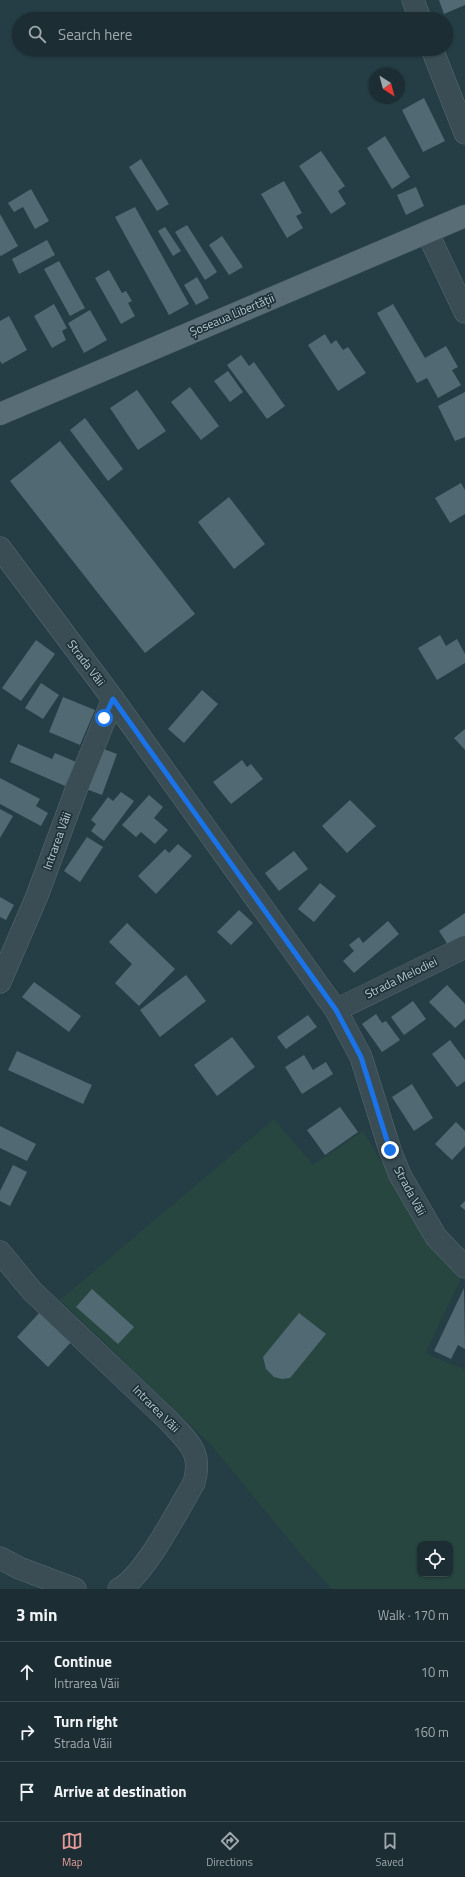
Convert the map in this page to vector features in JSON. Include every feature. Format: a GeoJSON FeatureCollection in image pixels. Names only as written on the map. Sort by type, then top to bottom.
{"type":"FeatureCollection","features":[{"type":"Feature","properties":{"kind":"main road","name":"Șoseaua Libertății"},"geometry":{"type":"LineString","coordinates":[[0,414],[465,216]]}},
{"type":"Feature","properties":{"kind":"street"},"geometry":{"type":"LineString","coordinates":[[413,0],[417,12]]}},
{"type":"Feature","properties":{"kind":"street"},"geometry":{"type":"LineString","coordinates":[[435,56],[465,133]]}},
{"type":"Feature","properties":{"kind":"street"},"geometry":{"type":"LineString","coordinates":[[427,232],[465,312]]}},
{"type":"Feature","properties":{"kind":"street","name":"Strada Văii"},"geometry":{"type":"LineString","coordinates":[[0,548],[113,699],[336,1010],[361,1057],[390,1150],[400,1175],[436,1237],[465,1267]]}},
{"type":"Feature","properties":{"kind":"street","name":"Intrarea Văii"},"geometry":{"type":"LineString","coordinates":[[0,982],[37,896],[76,790],[113,699]]}},
{"type":"Feature","properties":{"kind":"street","name":"Strada Melodiei"},"geometry":{"type":"LineString","coordinates":[[336,1010],[465,947]]}},
{"type":"Feature","properties":{"kind":"street","name":"Intrarea Văii"},"geometry":{"type":"LineString","coordinates":[[0,1252],[32,1291],[168,1420],[187,1441],[196,1454],[198,1470],[194,1483],[144,1565],[133,1580],[119,1589]]}},
{"type":"Feature","properties":{"kind":"street"},"geometry":{"type":"LineString","coordinates":[[0,1558],[19,1568],[75,1589]]}},
{"type":"Feature","properties":{"kind":"green space"},"geometry":{"type":"Polygon","coordinates":[[[274,1119],[313,1165],[363,1131],[424,1233],[462,1277],[425,1353],[465,1370],[465,1589],[332,1589],[303,1557],[211,1445],[60,1300],[274,1119]]]}},
{"type":"Feature","properties":{"kind":"building"},"geometry":{"type":"Polygon","coordinates":[[[439,0],[465,0],[465,5],[449,12],[443,12],[439,0]]]}},
{"type":"Feature","properties":{"kind":"building"},"geometry":{"type":"Polygon","coordinates":[[[424,98],[445,141],[423,152],[402,110],[424,98]]]}},
{"type":"Feature","properties":{"kind":"building"},"geometry":{"type":"Polygon","coordinates":[[[385,136],[410,177],[392,189],[367,148],[385,136]]]}},
{"type":"Feature","properties":{"kind":"building"},"geometry":{"type":"Polygon","coordinates":[[[321,151],[345,186],[338,191],[346,204],[331,214],[299,166],[321,151]]]}},
{"type":"Feature","properties":{"kind":"building"},"geometry":{"type":"Polygon","coordinates":[[[141,159],[169,204],[157,211],[129,167],[141,159]]]}},
{"type":"Feature","properties":{"kind":"building"},"geometry":{"type":"Polygon","coordinates":[[[284,181],[302,213],[296,216],[303,228],[287,238],[261,194],[284,181]]]}},
{"type":"Feature","properties":{"kind":"building"},"geometry":{"type":"Polygon","coordinates":[[[416,187],[424,206],[406,215],[397,195],[416,187]]]}},
{"type":"Feature","properties":{"kind":"building"},"geometry":{"type":"Polygon","coordinates":[[[31,189],[49,221],[35,229],[23,207],[14,212],[8,203],[31,189]]]}},
{"type":"Feature","properties":{"kind":"building"},"geometry":{"type":"Polygon","coordinates":[[[135,207],[189,304],[169,315],[115,217],[135,207]]]}},
{"type":"Feature","properties":{"kind":"building"},"geometry":{"type":"Polygon","coordinates":[[[0,214],[18,246],[1,256],[0,255],[0,214]]]}},
{"type":"Feature","properties":{"kind":"building"},"geometry":{"type":"Polygon","coordinates":[[[187,225],[217,272],[205,280],[175,232],[187,225]]]}},
{"type":"Feature","properties":{"kind":"building"},"geometry":{"type":"Polygon","coordinates":[[[165,227],[181,251],[173,256],[158,231],[165,227]]]}},
{"type":"Feature","properties":{"kind":"building"},"geometry":{"type":"Polygon","coordinates":[[[222,236],[243,267],[229,275],[209,245],[222,236]]]}},
{"type":"Feature","properties":{"kind":"building"},"geometry":{"type":"Polygon","coordinates":[[[47,240],[55,255],[19,274],[12,259],[47,240]]]}},
{"type":"Feature","properties":{"kind":"building"},"geometry":{"type":"Polygon","coordinates":[[[59,261],[85,308],[70,316],[44,269],[59,261]]]}},
{"type":"Feature","properties":{"kind":"building"},"geometry":{"type":"Polygon","coordinates":[[[109,270],[122,293],[126,291],[132,301],[128,303],[135,316],[121,324],[95,278],[109,270]]]}},
{"type":"Feature","properties":{"kind":"building"},"geometry":{"type":"Polygon","coordinates":[[[197,277],[209,298],[196,305],[184,285],[197,277]]]}},
{"type":"Feature","properties":{"kind":"building"},"geometry":{"type":"Polygon","coordinates":[[[54,304],[67,328],[62,331],[66,340],[52,348],[34,316],[54,304]]]}},
{"type":"Feature","properties":{"kind":"building"},"geometry":{"type":"Polygon","coordinates":[[[393,304],[425,358],[446,346],[458,367],[452,370],[461,385],[438,398],[427,378],[417,383],[377,313],[393,304]]]}},
{"type":"Feature","properties":{"kind":"building"},"geometry":{"type":"Polygon","coordinates":[[[90,310],[107,340],[84,353],[68,323],[90,310]]]}},
{"type":"Feature","properties":{"kind":"building"},"geometry":{"type":"Polygon","coordinates":[[[9,316],[27,350],[2,364],[0,361],[0,321],[9,316]]]}},
{"type":"Feature","properties":{"kind":"building"},"geometry":{"type":"Polygon","coordinates":[[[325,334],[331,344],[336,340],[343,350],[348,347],[366,373],[338,391],[308,345],[325,334]]]}},
{"type":"Feature","properties":{"kind":"building"},"geometry":{"type":"Polygon","coordinates":[[[241,355],[249,366],[254,362],[285,406],[267,419],[227,365],[241,355]]]}},
{"type":"Feature","properties":{"kind":"building"},"geometry":{"type":"Polygon","coordinates":[[[228,371],[243,392],[230,402],[214,381],[228,371]]]}},
{"type":"Feature","properties":{"kind":"building"},"geometry":{"type":"Polygon","coordinates":[[[190,387],[219,426],[201,440],[171,402],[190,387]]]}},
{"type":"Feature","properties":{"kind":"building"},"geometry":{"type":"Polygon","coordinates":[[[137,390],[166,431],[138,450],[110,408],[137,390]]]}},
{"type":"Feature","properties":{"kind":"building"},"geometry":{"type":"Polygon","coordinates":[[[465,392],[465,437],[455,441],[438,406],[465,392]]]}},
{"type":"Feature","properties":{"kind":"building"},"geometry":{"type":"Polygon","coordinates":[[[85,418],[123,469],[108,481],[70,430],[85,418]]]}},
{"type":"Feature","properties":{"kind":"building"},"geometry":{"type":"Polygon","coordinates":[[[60,441],[195,614],[145,653],[10,481],[60,441]]]}},
{"type":"Feature","properties":{"kind":"building"},"geometry":{"type":"Polygon","coordinates":[[[461,483],[465,490],[465,514],[450,523],[435,498],[461,483]]]}},
{"type":"Feature","properties":{"kind":"building"},"geometry":{"type":"Polygon","coordinates":[[[229,497],[265,544],[234,569],[198,522],[229,497]]]}},
{"type":"Feature","properties":{"kind":"building"},"geometry":{"type":"Polygon","coordinates":[[[440,635],[446,646],[457,639],[465,654],[465,663],[437,680],[418,648],[440,635]]]}},
{"type":"Feature","properties":{"kind":"building"},"geometry":{"type":"Polygon","coordinates":[[[36,640],[55,654],[21,701],[2,688],[36,640]]]}},
{"type":"Feature","properties":{"kind":"building"},"geometry":{"type":"Polygon","coordinates":[[[41,683],[59,695],[43,719],[25,708],[41,683]]]}},
{"type":"Feature","properties":{"kind":"building"},"geometry":{"type":"Polygon","coordinates":[[[202,690],[218,704],[184,743],[168,729],[202,690]]]}},
{"type":"Feature","properties":{"kind":"building"},"geometry":{"type":"Polygon","coordinates":[[[63,697],[95,710],[80,745],[49,732],[63,697]]]}},
{"type":"Feature","properties":{"kind":"building"},"geometry":{"type":"Polygon","coordinates":[[[465,729],[465,750],[454,738],[465,729]]]}},
{"type":"Feature","properties":{"kind":"building"},"geometry":{"type":"Polygon","coordinates":[[[18,744],[52,759],[55,753],[76,762],[65,786],[10,762],[18,744]]]}},
{"type":"Feature","properties":{"kind":"building"},"geometry":{"type":"Polygon","coordinates":[[[101,748],[117,754],[102,795],[86,789],[101,748]]]}},
{"type":"Feature","properties":{"kind":"building"},"geometry":{"type":"Polygon","coordinates":[[[242,760],[247,767],[251,764],[263,779],[231,804],[213,782],[242,760]]]}},
{"type":"Feature","properties":{"kind":"building"},"geometry":{"type":"Polygon","coordinates":[[[0,778],[40,799],[36,806],[48,813],[41,826],[0,804],[0,778]]]}},
{"type":"Feature","properties":{"kind":"building"},"geometry":{"type":"Polygon","coordinates":[[[121,792],[134,801],[104,841],[91,831],[96,824],[91,820],[108,797],[113,801],[121,792]]]}},
{"type":"Feature","properties":{"kind":"building"},"geometry":{"type":"Polygon","coordinates":[[[149,795],[163,807],[154,818],[168,830],[155,844],[141,832],[136,837],[122,825],[149,795]]]}},
{"type":"Feature","properties":{"kind":"building"},"geometry":{"type":"Polygon","coordinates":[[[350,800],[376,826],[347,853],[322,826],[350,800]]]}},
{"type":"Feature","properties":{"kind":"building"},"geometry":{"type":"Polygon","coordinates":[[[0,809],[13,816],[0,838],[0,809]]]}},
{"type":"Feature","properties":{"kind":"building"},"geometry":{"type":"Polygon","coordinates":[[[87,837],[103,847],[80,882],[64,871],[87,837]]]}},
{"type":"Feature","properties":{"kind":"building"},"geometry":{"type":"Polygon","coordinates":[[[178,844],[192,856],[156,894],[138,876],[165,849],[169,853],[178,844]]]}},
{"type":"Feature","properties":{"kind":"building"},"geometry":{"type":"Polygon","coordinates":[[[294,851],[308,869],[279,891],[265,873],[294,851]]]}},
{"type":"Feature","properties":{"kind":"building"},"geometry":{"type":"Polygon","coordinates":[[[320,883],[336,896],[314,922],[298,909],[320,883]]]}},
{"type":"Feature","properties":{"kind":"building"},"geometry":{"type":"Polygon","coordinates":[[[0,897],[14,905],[6,920],[0,917],[0,897]]]}},
{"type":"Feature","properties":{"kind":"building"},"geometry":{"type":"Polygon","coordinates":[[[239,910],[253,923],[231,945],[217,932],[239,910]]]}},
{"type":"Feature","properties":{"kind":"building"},"geometry":{"type":"Polygon","coordinates":[[[465,913],[465,938],[450,948],[439,931],[465,913]]]}},
{"type":"Feature","properties":{"kind":"building"},"geometry":{"type":"Polygon","coordinates":[[[388,921],[399,934],[354,973],[343,961],[354,951],[349,945],[359,937],[363,943],[388,921]]]}},
{"type":"Feature","properties":{"kind":"building"},"geometry":{"type":"Polygon","coordinates":[[[127,923],[175,969],[139,1006],[115,983],[132,964],[109,942],[127,923]]]}},
{"type":"Feature","properties":{"kind":"building"},"geometry":{"type":"Polygon","coordinates":[[[186,975],[206,1001],[160,1037],[140,1010],[186,975]]]}},
{"type":"Feature","properties":{"kind":"building"},"geometry":{"type":"Polygon","coordinates":[[[34,982],[81,1016],[69,1032],[22,997],[34,982]]]}},
{"type":"Feature","properties":{"kind":"building"},"geometry":{"type":"Polygon","coordinates":[[[447,985],[465,1004],[465,1019],[455,1028],[429,1002],[447,985]]]}},
{"type":"Feature","properties":{"kind":"building"},"geometry":{"type":"Polygon","coordinates":[[[413,1001],[426,1019],[404,1035],[391,1017],[413,1001]]]}},
{"type":"Feature","properties":{"kind":"building"},"geometry":{"type":"Polygon","coordinates":[[[376,1014],[382,1023],[386,1021],[400,1040],[382,1052],[362,1024],[376,1014]]]}},
{"type":"Feature","properties":{"kind":"building"},"geometry":{"type":"Polygon","coordinates":[[[308,1015],[317,1027],[286,1049],[277,1037],[308,1015]]]}},
{"type":"Feature","properties":{"kind":"building"},"geometry":{"type":"Polygon","coordinates":[[[232,1037],[255,1067],[217,1096],[194,1065],[232,1037]]]}},
{"type":"Feature","properties":{"kind":"building"},"geometry":{"type":"Polygon","coordinates":[[[450,1040],[465,1060],[465,1081],[457,1087],[432,1054],[450,1040]]]}},
{"type":"Feature","properties":{"kind":"building"},"geometry":{"type":"Polygon","coordinates":[[[17,1051],[92,1085],[83,1104],[8,1070],[17,1051]]]}},
{"type":"Feature","properties":{"kind":"building"},"geometry":{"type":"Polygon","coordinates":[[[304,1055],[313,1070],[326,1062],[333,1074],[302,1094],[285,1067],[304,1055]]]}},
{"type":"Feature","properties":{"kind":"building"},"geometry":{"type":"Polygon","coordinates":[[[412,1084],[433,1118],[414,1131],[392,1097],[412,1084]]]}},
{"type":"Feature","properties":{"kind":"building"},"geometry":{"type":"Polygon","coordinates":[[[340,1107],[358,1132],[325,1155],[307,1130],[340,1107]]]}},
{"type":"Feature","properties":{"kind":"building"},"geometry":{"type":"Polygon","coordinates":[[[456,1122],[465,1131],[465,1146],[452,1160],[435,1144],[456,1122]]]}},
{"type":"Feature","properties":{"kind":"building"},"geometry":{"type":"Polygon","coordinates":[[[0,1126],[36,1144],[27,1161],[0,1148],[0,1126]]]}},
{"type":"Feature","properties":{"kind":"building"},"geometry":{"type":"Polygon","coordinates":[[[13,1165],[27,1172],[10,1206],[0,1201],[0,1191],[13,1165]]]}},
{"type":"Feature","properties":{"kind":"building"},"geometry":{"type":"Polygon","coordinates":[[[465,1201],[465,1210],[460,1206],[465,1201]]]}},
{"type":"Feature","properties":{"kind":"building"},"geometry":{"type":"Polygon","coordinates":[[[464,1288],[465,1349],[458,1345],[451,1359],[434,1351],[464,1288]]]}},
{"type":"Feature","properties":{"kind":"building"},"geometry":{"type":"Polygon","coordinates":[[[92,1289],[134,1327],[118,1344],[76,1307],[92,1289]]]}},
{"type":"Feature","properties":{"kind":"building"},"geometry":{"type":"Polygon","coordinates":[[[41,1311],[73,1340],[48,1367],[17,1337],[41,1311]]]}},
{"type":"Feature","properties":{"kind":"building"},"geometry":{"type":"Polygon","coordinates":[[[299,1313],[326,1334],[290,1378],[282,1379],[274,1377],[266,1369],[263,1357],[299,1313]]]}},
{"type":"Feature","properties":{"kind":"route"},"geometry":{"type":"LineString","coordinates":[[104,718],[113,699],[336,1010],[350,1032],[361,1057],[390,1150]]}}]}
